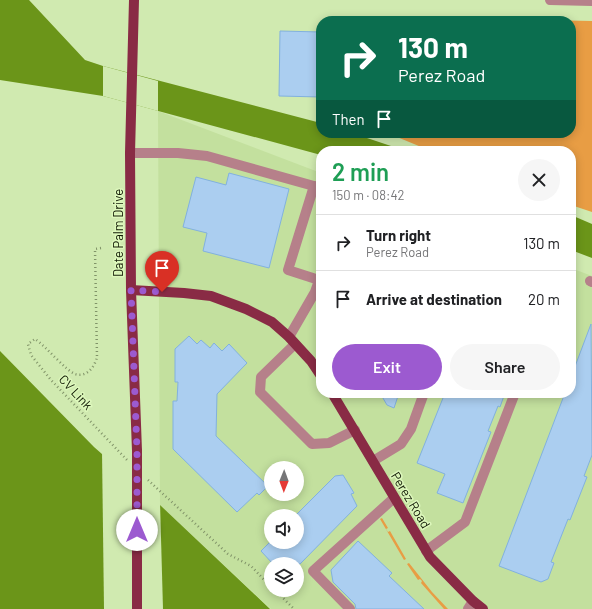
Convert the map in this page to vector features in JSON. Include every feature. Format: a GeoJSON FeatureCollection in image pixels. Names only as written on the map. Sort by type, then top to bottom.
{"type":"FeatureCollection","features":[{"type":"Feature","properties":{"kind":"main road","name":"Date Palm Drive"},"geometry":{"type":"LineString","coordinates":[[134,0],[130,152],[131,290],[137,451],[137,609]]}},
{"type":"Feature","properties":{"kind":"main road"},"geometry":{"type":"LineString","coordinates":[[131,290],[211,296],[246,309],[272,322],[311,360],[316,368]]}},
{"type":"Feature","properties":{"kind":"main road","name":"Perez Road"},"geometry":{"type":"LineString","coordinates":[[335,398],[430,557],[470,605],[483,609]]}},
{"type":"Feature","properties":{"kind":"street"},"geometry":{"type":"LineString","coordinates":[[550,0],[592,1]]}},
{"type":"Feature","properties":{"kind":"street"},"geometry":{"type":"LineString","coordinates":[[130,152],[178,152],[207,156],[316,187]]}},
{"type":"Feature","properties":{"kind":"street"},"geometry":{"type":"LineString","coordinates":[[316,190],[288,270],[316,276]]}},
{"type":"Feature","properties":{"kind":"street"},"geometry":{"type":"LineString","coordinates":[[316,289],[292,341],[262,377],[260,392],[312,444],[329,444],[355,430]]}},
{"type":"Feature","properties":{"kind":"street"},"geometry":{"type":"LineString","coordinates":[[373,461],[401,444],[411,430],[422,398]]}},
{"type":"Feature","properties":{"kind":"street"},"geometry":{"type":"LineString","coordinates":[[426,551],[465,522],[513,398]]}},
{"type":"Feature","properties":{"kind":"street"},"geometry":{"type":"LineString","coordinates":[[350,609],[313,571],[394,498]]}},
{"type":"Feature","properties":{"kind":"path","name":"CV Link"},"geometry":{"type":"LineString","coordinates":[[101,248],[95,249],[97,357],[91,370],[82,374],[75,374],[43,344],[35,339],[28,344],[30,355],[51,380],[130,463]]}},
{"type":"Feature","properties":{"kind":"path"},"geometry":{"type":"LineString","coordinates":[[146,478],[228,554],[251,566],[264,579]]}},
{"type":"Feature","properties":{"kind":"path"},"geometry":{"type":"LineString","coordinates":[[282,597],[294,609]]}},
{"type":"Feature","properties":{"kind":"shaded area"},"geometry":{"type":"Polygon","coordinates":[[[0,0],[29,0],[85,60],[316,122],[316,138],[367,138],[391,146],[316,146],[316,154],[103,96],[0,80],[0,0]]]}},
{"type":"Feature","properties":{"kind":"shaded area"},"geometry":{"type":"Polygon","coordinates":[[[576,21],[592,21],[592,212],[576,207],[576,146],[419,146],[399,138],[576,138],[576,21]]]}},
{"type":"Feature","properties":{"kind":"shaded area"},"geometry":{"type":"Polygon","coordinates":[[[158,111],[316,171],[316,398],[576,398],[576,270],[592,276],[592,609],[271,609],[160,505],[158,111]]]}},
{"type":"Feature","properties":{"kind":"shaded area"},"geometry":{"type":"Polygon","coordinates":[[[576,217],[592,224],[592,258],[576,252],[576,217]]]}},
{"type":"Feature","properties":{"kind":"shaded area"},"geometry":{"type":"Polygon","coordinates":[[[0,351],[94,447],[160,505],[270,609],[0,609],[0,351]]]}},
{"type":"Feature","properties":{"kind":"shaded area"},"geometry":{"type":"Polygon","coordinates":[[[382,518],[388,528],[386,529],[388,532],[390,531],[406,559],[404,560],[380,519],[382,518]]]}},
{"type":"Feature","properties":{"kind":"shaded area"},"geometry":{"type":"Polygon","coordinates":[[[409,563],[432,592],[448,609],[444,609],[421,583],[422,581],[420,579],[418,580],[407,564],[409,563]]]}},
{"type":"Feature","properties":{"kind":"pier"},"geometry":{"type":"Polygon","coordinates":[[[103,66],[158,81],[158,111],[103,96],[103,66]]]}},
{"type":"Feature","properties":{"kind":"pier"},"geometry":{"type":"Polygon","coordinates":[[[102,451],[160,502],[163,609],[104,609],[102,451]]]}},
{"type":"Feature","properties":{"kind":"building"},"geometry":{"type":"Polygon","coordinates":[[[280,31],[316,32],[316,97],[279,96],[280,31]]]}},
{"type":"Feature","properties":{"kind":"building"},"geometry":{"type":"Polygon","coordinates":[[[229,173],[289,189],[269,268],[203,251],[207,233],[183,227],[196,177],[226,185],[229,173]]]}},
{"type":"Feature","properties":{"kind":"building"},"geometry":{"type":"Polygon","coordinates":[[[591,324],[592,455],[584,476],[587,477],[551,562],[554,563],[548,579],[541,582],[499,566],[563,398],[576,398],[576,364],[591,324]]]}},
{"type":"Feature","properties":{"kind":"building"},"geometry":{"type":"Polygon","coordinates":[[[189,336],[197,344],[201,340],[210,348],[214,343],[222,351],[229,344],[247,363],[217,394],[216,436],[264,482],[264,490],[259,495],[257,493],[237,512],[173,449],[173,401],[177,401],[178,382],[175,382],[175,349],[189,336]]]}},
{"type":"Feature","properties":{"kind":"building"},"geometry":{"type":"Polygon","coordinates":[[[383,398],[397,398],[394,408],[387,405],[383,398]]]}},
{"type":"Feature","properties":{"kind":"building"},"geometry":{"type":"Polygon","coordinates":[[[443,398],[503,398],[500,407],[498,406],[488,431],[491,432],[463,503],[437,493],[445,474],[417,463],[443,398]]]}},
{"type":"Feature","properties":{"kind":"building"},"geometry":{"type":"Polygon","coordinates":[[[343,475],[354,493],[351,494],[357,506],[304,560],[304,557],[267,557],[261,551],[264,548],[304,549],[304,509],[302,509],[335,476],[343,475]]]}},
{"type":"Feature","properties":{"kind":"building"},"geometry":{"type":"Polygon","coordinates":[[[358,541],[392,573],[389,576],[424,609],[356,609],[355,604],[333,582],[331,570],[358,541]]]}},
{"type":"Feature","properties":{"kind":"route"},"geometry":{"type":"LineString","coordinates":[[137,530],[137,451],[131,290],[162,292]]}}]}
